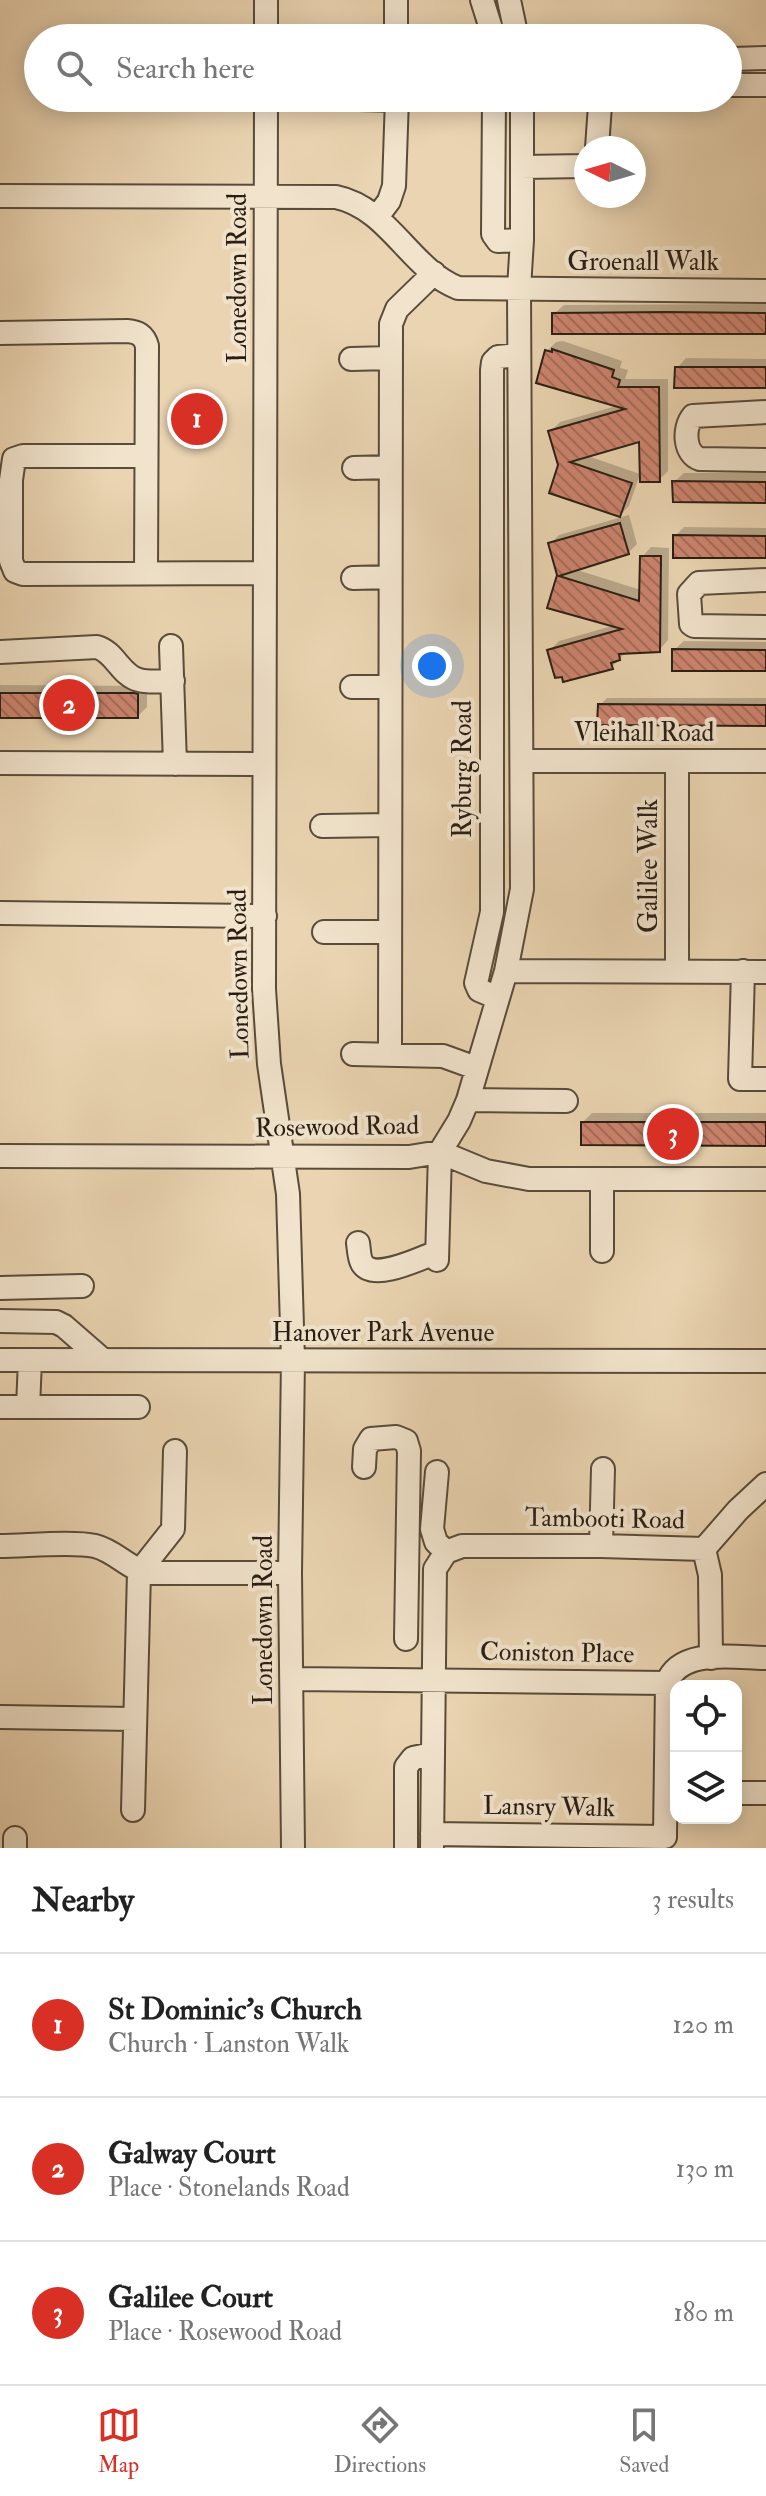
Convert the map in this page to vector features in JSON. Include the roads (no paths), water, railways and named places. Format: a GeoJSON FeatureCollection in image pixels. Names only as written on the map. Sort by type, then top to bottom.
{"type":"FeatureCollection","features":[{"type":"Feature","properties":{"kind":"street"},"geometry":{"type":"LineString","coordinates":[[266,0],[266,24]]}},
{"type":"Feature","properties":{"kind":"street"},"geometry":{"type":"LineString","coordinates":[[396,0],[396,24]]}},
{"type":"Feature","properties":{"kind":"street"},"geometry":{"type":"LineString","coordinates":[[482,0],[490,24]]}},
{"type":"Feature","properties":{"kind":"street"},"geometry":{"type":"LineString","coordinates":[[509,0],[514,24]]}},
{"type":"Feature","properties":{"kind":"street"},"geometry":{"type":"LineString","coordinates":[[742,59],[766,58]]}},
{"type":"Feature","properties":{"kind":"street"},"geometry":{"type":"LineString","coordinates":[[742,85],[766,85]]}},
{"type":"Feature","properties":{"kind":"street","name":"Lonedown Road"},"geometry":{"type":"LineString","coordinates":[[266,112],[264,989],[269,1064],[288,1194],[293,1360],[290,1573],[293,1848]]}},
{"type":"Feature","properties":{"kind":"street"},"geometry":{"type":"LineString","coordinates":[[377,217],[389,201],[394,186],[397,112]]}},
{"type":"Feature","properties":{"kind":"street"},"geometry":{"type":"LineString","coordinates":[[494,112],[493,234],[498,241],[522,240]]}},
{"type":"Feature","properties":{"kind":"street"},"geometry":{"type":"LineString","coordinates":[[358,1243],[361,1262],[366,1267],[381,1271],[437,1256],[440,1152],[468,1100],[506,971],[522,889],[519,288],[522,112]]}},
{"type":"Feature","properties":{"kind":"street"},"geometry":{"type":"LineString","coordinates":[[598,136],[600,112]]}},
{"type":"Feature","properties":{"kind":"street"},"geometry":{"type":"LineString","coordinates":[[522,167],[574,166]]}},
{"type":"Feature","properties":{"kind":"street"},"geometry":{"type":"LineString","coordinates":[[0,196],[336,197],[354,201],[377,217],[434,273],[397,309],[391,324],[390,1054]]}},
{"type":"Feature","properties":{"kind":"street","name":"Groenall Walk"},"geometry":{"type":"LineString","coordinates":[[434,273],[458,288],[766,291]]}},
{"type":"Feature","properties":{"kind":"street"},"geometry":{"type":"LineString","coordinates":[[0,333],[127,331],[141,335],[147,346],[146,572]]}},
{"type":"Feature","properties":{"kind":"street","name":"Ryburg Road"},"geometry":{"type":"LineString","coordinates":[[498,998],[479,990],[476,983],[492,912],[492,370],[493,362],[498,357],[519,355]]}},
{"type":"Feature","properties":{"kind":"street"},"geometry":{"type":"LineString","coordinates":[[351,359],[390,358]]}},
{"type":"Feature","properties":{"kind":"street"},"geometry":{"type":"LineString","coordinates":[[766,412],[693,416],[688,421],[687,450],[700,459],[766,460]]}},
{"type":"Feature","properties":{"kind":"street"},"geometry":{"type":"LineString","coordinates":[[146,456],[19,457],[12,462],[5,480],[11,561],[18,574],[265,573]]}},
{"type":"Feature","properties":{"kind":"street"},"geometry":{"type":"LineString","coordinates":[[354,468],[390,467]]}},
{"type":"Feature","properties":{"kind":"street"},"geometry":{"type":"LineString","coordinates":[[353,578],[390,577]]}},
{"type":"Feature","properties":{"kind":"street"},"geometry":{"type":"LineString","coordinates":[[766,580],[699,583],[689,594],[691,624],[694,626],[766,627]]}},
{"type":"Feature","properties":{"kind":"street"},"geometry":{"type":"LineString","coordinates":[[171,646],[175,764]]}},
{"type":"Feature","properties":{"kind":"street"},"geometry":{"type":"LineString","coordinates":[[0,652],[97,647],[107,651],[135,679],[173,681]]}},
{"type":"Feature","properties":{"kind":"street"},"geometry":{"type":"LineString","coordinates":[[352,687],[390,687]]}},
{"type":"Feature","properties":{"kind":"street","name":"Vleihall Road"},"geometry":{"type":"LineString","coordinates":[[522,761],[766,761]]}},
{"type":"Feature","properties":{"kind":"street","name":"Galilee Walk"},"geometry":{"type":"LineString","coordinates":[[677,761],[677,970]]}},
{"type":"Feature","properties":{"kind":"street"},"geometry":{"type":"LineString","coordinates":[[0,763],[264,764]]}},
{"type":"Feature","properties":{"kind":"street"},"geometry":{"type":"LineString","coordinates":[[322,826],[390,825]]}},
{"type":"Feature","properties":{"kind":"street"},"geometry":{"type":"LineString","coordinates":[[0,913],[265,916]]}},
{"type":"Feature","properties":{"kind":"street"},"geometry":{"type":"LineString","coordinates":[[324,932],[390,932]]}},
{"type":"Feature","properties":{"kind":"street","name":"Galilee Walk"},"geometry":{"type":"LineString","coordinates":[[506,971],[766,972]]}},
{"type":"Feature","properties":{"kind":"street"},"geometry":{"type":"LineString","coordinates":[[743,971],[740,1079],[766,1079]]}},
{"type":"Feature","properties":{"kind":"street"},"geometry":{"type":"LineString","coordinates":[[353,1054],[443,1056],[476,1068]]}},
{"type":"Feature","properties":{"kind":"street"},"geometry":{"type":"LineString","coordinates":[[468,1100],[566,1101]]}},
{"type":"Feature","properties":{"kind":"street","name":"Rosewood Road"},"geometry":{"type":"LineString","coordinates":[[0,1156],[409,1157],[440,1152],[511,1178],[766,1179]]}},
{"type":"Feature","properties":{"kind":"street"},"geometry":{"type":"LineString","coordinates":[[602,1180],[602,1251]]}},
{"type":"Feature","properties":{"kind":"street"},"geometry":{"type":"LineString","coordinates":[[0,1288],[82,1286]]}},
{"type":"Feature","properties":{"kind":"street"},"geometry":{"type":"LineString","coordinates":[[0,1321],[56,1322],[103,1360]]}},
{"type":"Feature","properties":{"kind":"street","name":"Hanover Park Avenue"},"geometry":{"type":"LineString","coordinates":[[0,1360],[766,1361]]}},
{"type":"Feature","properties":{"kind":"street"},"geometry":{"type":"LineString","coordinates":[[28,1407],[30,1360]]}},
{"type":"Feature","properties":{"kind":"street"},"geometry":{"type":"LineString","coordinates":[[0,1407],[138,1407]]}},
{"type":"Feature","properties":{"kind":"street"},"geometry":{"type":"LineString","coordinates":[[364,1467],[365,1449],[371,1439],[396,1437],[406,1441],[409,1451],[406,1639]]}},
{"type":"Feature","properties":{"kind":"street"},"geometry":{"type":"LineString","coordinates":[[133,1810],[139,1572],[173,1529],[175,1451]]}},
{"type":"Feature","properties":{"kind":"street"},"geometry":{"type":"LineString","coordinates":[[601,1546],[603,1469]]}},
{"type":"Feature","properties":{"kind":"street"},"geometry":{"type":"LineString","coordinates":[[432,1841],[435,1569],[446,1552],[436,1542],[432,1529],[437,1472]]}},
{"type":"Feature","properties":{"kind":"street"},"geometry":{"type":"LineString","coordinates":[[704,1549],[766,1484]]}},
{"type":"Feature","properties":{"kind":"street"},"geometry":{"type":"LineString","coordinates":[[0,1546],[93,1546],[105,1550],[139,1572],[290,1573]]}},
{"type":"Feature","properties":{"kind":"street","name":"Tambooti Road"},"geometry":{"type":"LineString","coordinates":[[446,1552],[462,1546],[704,1549],[710,1575],[711,1658]]}},
{"type":"Feature","properties":{"kind":"street"},"geometry":{"type":"LineString","coordinates":[[406,1592],[434,1592]]}},
{"type":"Feature","properties":{"kind":"street"},"geometry":{"type":"LineString","coordinates":[[667,1683],[669,1676],[679,1667],[694,1659],[766,1658]]}},
{"type":"Feature","properties":{"kind":"street","name":"Coniston Place"},"geometry":{"type":"LineString","coordinates":[[293,1679],[667,1683],[670,1792],[665,1837]]}},
{"type":"Feature","properties":{"kind":"street"},"geometry":{"type":"LineString","coordinates":[[0,1717],[134,1719]]}},
{"type":"Feature","properties":{"kind":"street"},"geometry":{"type":"LineString","coordinates":[[406,1848],[406,1767],[413,1758],[432,1754]]}},
{"type":"Feature","properties":{"kind":"street"},"geometry":{"type":"LineString","coordinates":[[742,1793],[766,1793]]}},
{"type":"Feature","properties":{"kind":"street","name":"Lansry Walk"},"geometry":{"type":"LineString","coordinates":[[432,1841],[665,1837]]}},
{"type":"Feature","properties":{"kind":"place","name":"St Dominic's Church"},"geometry":{"type":"Point","coordinates":[197,419]}},
{"type":"Feature","properties":{"kind":"place","name":"Galway Court"},"geometry":{"type":"Point","coordinates":[69,705]}},
{"type":"Feature","properties":{"kind":"place","name":"Galilee Court"},"geometry":{"type":"Point","coordinates":[673,1134]}}]}
